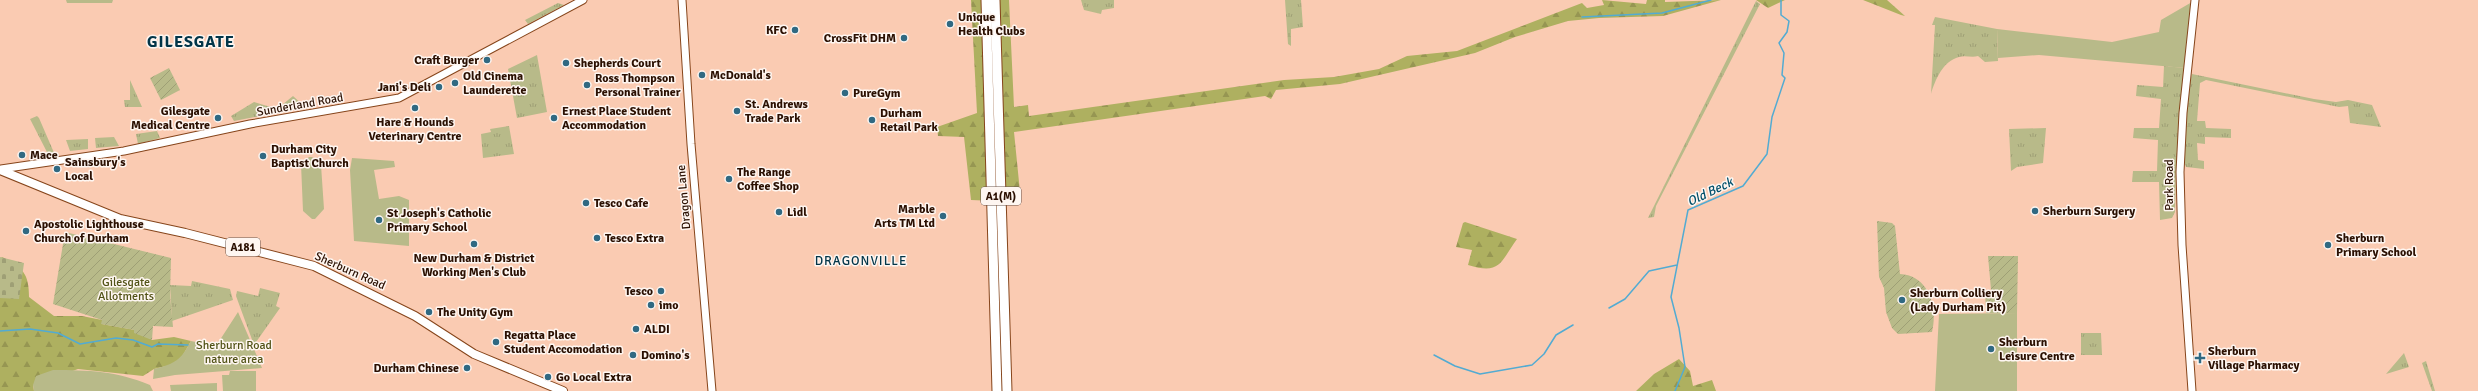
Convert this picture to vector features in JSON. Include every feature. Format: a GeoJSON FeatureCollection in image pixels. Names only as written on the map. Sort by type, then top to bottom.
{"type":"FeatureCollection","features":[{"type":"Feature","properties":{"kind":"highway","name":"A1(M)"},"geometry":{"type":"LineString","coordinates":[[986,0],[997,391]]}},
{"type":"Feature","properties":{"kind":"highway","name":"A1(M)"},"geometry":{"type":"LineString","coordinates":[[995,0],[1007,391]]}},
{"type":"Feature","properties":{"kind":"main road","name":"Sherburn Road"},"geometry":{"type":"LineString","coordinates":[[0,169],[15,177],[56,192],[120,219],[185,232],[314,266],[415,316],[474,354],[563,391]]}},
{"type":"Feature","properties":{"kind":"street","name":"Sunderland Road"},"geometry":{"type":"LineString","coordinates":[[0,169],[124,151],[250,124],[399,98],[583,0]]}},
{"type":"Feature","properties":{"kind":"street","name":"Dragon Lane"},"geometry":{"type":"LineString","coordinates":[[682,0],[691,144],[712,391]]}},
{"type":"Feature","properties":{"kind":"street","name":"Park Road"},"geometry":{"type":"LineString","coordinates":[[2192,391],[2181,230],[2180,172],[2195,0]]}},
{"type":"Feature","properties":{"kind":"green space"},"geometry":{"type":"Polygon","coordinates":[[[66,0],[113,0],[112,3],[67,3],[66,0]]]}},
{"type":"Feature","properties":{"kind":"green space"},"geometry":{"type":"Polygon","coordinates":[[[971,0],[1009,0],[1014,107],[1028,105],[1029,116],[1284,80],[1334,77],[1379,69],[1407,56],[1457,51],[1582,3],[1587,8],[1604,5],[1602,0],[1646,4],[1647,0],[1665,0],[1665,2],[1721,0],[1663,16],[1599,18],[1568,21],[1515,37],[1475,53],[1340,84],[1276,90],[1271,99],[1265,96],[1014,132],[1021,202],[971,200],[964,137],[938,136],[937,127],[977,113],[971,0]]]}},
{"type":"Feature","properties":{"kind":"green space"},"geometry":{"type":"Polygon","coordinates":[[[1081,0],[1114,0],[1114,8],[1102,10],[1101,14],[1084,10],[1081,0]]]}},
{"type":"Feature","properties":{"kind":"green space"},"geometry":{"type":"Polygon","coordinates":[[[1285,0],[1301,0],[1303,27],[1291,29],[1291,46],[1288,44],[1285,0]]]}},
{"type":"Feature","properties":{"kind":"green space"},"geometry":{"type":"Polygon","coordinates":[[[1756,0],[1785,0],[1768,8],[1756,0]]]}},
{"type":"Feature","properties":{"kind":"green space"},"geometry":{"type":"Polygon","coordinates":[[[1863,0],[1887,0],[1905,16],[1901,15],[1863,0]]]}},
{"type":"Feature","properties":{"kind":"green space"},"geometry":{"type":"Polygon","coordinates":[[[1756,1],[1760,4],[1656,206],[1654,217],[1648,218],[1756,1]]]}},
{"type":"Feature","properties":{"kind":"green space"},"geometry":{"type":"Polygon","coordinates":[[[2192,2],[2185,68],[2039,55],[1998,58],[1997,29],[2112,42],[2159,32],[2161,20],[2192,2]]]}},
{"type":"Feature","properties":{"kind":"green space"},"geometry":{"type":"Polygon","coordinates":[[[558,3],[564,5],[528,24],[525,20],[558,3]]]}},
{"type":"Feature","properties":{"kind":"green space"},"geometry":{"type":"Polygon","coordinates":[[[1935,17],[1997,29],[1998,61],[1985,62],[1978,56],[1961,56],[1953,59],[1948,62],[1940,72],[1931,94],[1935,25],[1932,25],[1935,17]]]}},
{"type":"Feature","properties":{"kind":"green space"},"geometry":{"type":"Polygon","coordinates":[[[537,55],[547,112],[517,118],[508,69],[537,55]]]}},
{"type":"Feature","properties":{"kind":"green space"},"geometry":{"type":"Polygon","coordinates":[[[2164,66],[2185,68],[2176,170],[2175,212],[2172,218],[2160,220],[2159,182],[2132,182],[2133,171],[2157,171],[2158,140],[2133,138],[2134,128],[2159,128],[2161,99],[2136,96],[2137,85],[2163,87],[2164,66]]]}},
{"type":"Feature","properties":{"kind":"green space"},"geometry":{"type":"Polygon","coordinates":[[[169,68],[180,90],[161,100],[150,78],[169,68]]]}},
{"type":"Feature","properties":{"kind":"green space"},"geometry":{"type":"Polygon","coordinates":[[[2192,74],[2314,99],[2336,102],[2348,100],[2372,105],[2381,127],[2350,123],[2348,106],[2339,107],[2206,80],[2200,83],[2197,121],[2205,121],[2206,128],[2231,129],[2231,138],[2205,137],[2205,144],[2197,143],[2198,160],[2204,161],[2204,169],[2186,167],[2184,159],[2183,135],[2192,74]]]}},
{"type":"Feature","properties":{"kind":"green space"},"geometry":{"type":"Polygon","coordinates":[[[130,80],[142,107],[125,107],[124,100],[130,100],[130,80]]]}},
{"type":"Feature","properties":{"kind":"green space"},"geometry":{"type":"Polygon","coordinates":[[[293,96],[304,106],[303,108],[234,121],[231,116],[254,102],[277,109],[293,96]]]}},
{"type":"Feature","properties":{"kind":"green space"},"geometry":{"type":"Polygon","coordinates":[[[37,116],[55,155],[49,156],[30,119],[37,116]]]}},
{"type":"Feature","properties":{"kind":"green space"},"geometry":{"type":"Polygon","coordinates":[[[509,126],[514,154],[483,158],[481,134],[491,132],[490,129],[509,126]]]}},
{"type":"Feature","properties":{"kind":"green space"},"geometry":{"type":"Polygon","coordinates":[[[2046,128],[2043,163],[2017,167],[2011,171],[2009,129],[2046,128]]]}},
{"type":"Feature","properties":{"kind":"green space"},"geometry":{"type":"Polygon","coordinates":[[[157,131],[160,138],[138,144],[136,134],[157,131]]]}},
{"type":"Feature","properties":{"kind":"green space"},"geometry":{"type":"Polygon","coordinates":[[[114,137],[119,146],[96,148],[95,138],[114,137]]]}},
{"type":"Feature","properties":{"kind":"green space"},"geometry":{"type":"Polygon","coordinates":[[[88,139],[88,149],[70,151],[66,140],[88,139]]]}},
{"type":"Feature","properties":{"kind":"green space"},"geometry":{"type":"Polygon","coordinates":[[[309,157],[312,157],[321,165],[324,209],[315,219],[312,219],[303,211],[301,164],[309,157]]]}},
{"type":"Feature","properties":{"kind":"green space","name":"St Joseph's Catholic Primary School"},"geometry":{"type":"Polygon","coordinates":[[[352,158],[394,161],[395,167],[374,170],[379,199],[399,196],[409,200],[409,246],[354,241],[350,170],[352,158]]]}},
{"type":"Feature","properties":{"kind":"green space"},"geometry":{"type":"Polygon","coordinates":[[[1877,221],[1892,223],[1895,226],[1900,274],[1910,276],[1918,280],[1929,294],[1934,313],[1932,332],[1898,334],[1892,328],[1886,312],[1884,288],[1879,277],[1877,221]]]}},
{"type":"Feature","properties":{"kind":"green space"},"geometry":{"type":"Polygon","coordinates":[[[1465,222],[1517,239],[1498,265],[1487,269],[1468,265],[1472,250],[1456,247],[1463,223],[1465,222]]]}},
{"type":"Feature","properties":{"kind":"green space","name":"Gilesgate Allotments"},"geometry":{"type":"Polygon","coordinates":[[[65,232],[171,258],[170,295],[173,327],[153,326],[152,340],[134,333],[134,330],[101,324],[102,320],[53,304],[65,232]]]}},
{"type":"Feature","properties":{"kind":"green space"},"geometry":{"type":"Polygon","coordinates":[[[1988,256],[2018,256],[2017,313],[1986,313],[1985,290],[1991,290],[1988,256]]]}},
{"type":"Feature","properties":{"kind":"green space"},"geometry":{"type":"Polygon","coordinates":[[[0,257],[24,263],[19,299],[0,298],[0,257]]]}},
{"type":"Feature","properties":{"kind":"green space"},"geometry":{"type":"Polygon","coordinates":[[[2,257],[20,268],[28,282],[29,297],[54,316],[82,316],[102,320],[102,324],[135,330],[152,340],[174,337],[191,341],[183,355],[175,364],[154,369],[143,376],[78,369],[33,385],[34,391],[0,391],[0,259],[2,257]]]}},
{"type":"Feature","properties":{"kind":"green space"},"geometry":{"type":"Polygon","coordinates":[[[192,281],[230,289],[233,300],[172,321],[170,285],[191,286],[192,281]]]}},
{"type":"Feature","properties":{"kind":"green space"},"geometry":{"type":"Polygon","coordinates":[[[260,288],[280,293],[276,306],[280,308],[254,345],[236,296],[237,291],[258,296],[260,288]]]}},
{"type":"Feature","properties":{"kind":"green space","name":"Sherburn Road nature area"},"geometry":{"type":"Polygon","coordinates":[[[238,312],[262,368],[175,375],[153,379],[154,369],[168,365],[177,360],[184,353],[191,341],[216,346],[238,312]]]}},
{"type":"Feature","properties":{"kind":"green space"},"geometry":{"type":"Polygon","coordinates":[[[2017,313],[2017,391],[1935,391],[1939,314],[2017,313]]]}},
{"type":"Feature","properties":{"kind":"green space"},"geometry":{"type":"Polygon","coordinates":[[[2081,333],[2101,333],[2102,355],[2081,355],[2081,333]]]}},
{"type":"Feature","properties":{"kind":"green space"},"geometry":{"type":"Polygon","coordinates":[[[2404,353],[2409,367],[2386,374],[2404,353]]]}},
{"type":"Feature","properties":{"kind":"green space"},"geometry":{"type":"Polygon","coordinates":[[[1679,359],[1690,371],[1693,386],[1712,380],[1716,391],[1636,391],[1654,374],[1679,359]]]}},
{"type":"Feature","properties":{"kind":"green space"},"geometry":{"type":"Polygon","coordinates":[[[2426,361],[2435,391],[2432,391],[2422,363],[2426,361]]]}},
{"type":"Feature","properties":{"kind":"green space"},"geometry":{"type":"Polygon","coordinates":[[[53,370],[79,370],[114,374],[138,380],[150,385],[153,391],[34,391],[33,385],[36,376],[53,370]]]}},
{"type":"Feature","properties":{"kind":"green space"},"geometry":{"type":"Polygon","coordinates":[[[230,371],[256,371],[256,391],[223,391],[222,375],[229,375],[230,371]]]}},
{"type":"Feature","properties":{"kind":"green space"},"geometry":{"type":"Polygon","coordinates":[[[217,383],[217,391],[171,391],[170,385],[217,383]]]}},
{"type":"Feature","properties":{"kind":"waterway"},"geometry":{"type":"LineString","coordinates":[[1582,17],[1662,13],[1711,0]]}},
{"type":"Feature","properties":{"kind":"waterway","name":"Old Beck"},"geometry":{"type":"LineString","coordinates":[[1675,391],[1685,367],[1679,328],[1671,297],[1688,210],[1743,186],[1767,154],[1772,117],[1785,78],[1782,75],[1784,53],[1779,43],[1787,32],[1789,21],[1781,15],[1781,0]]}},
{"type":"Feature","properties":{"kind":"waterway"},"geometry":{"type":"LineString","coordinates":[[1609,308],[1625,299],[1649,271],[1677,265]]}},
{"type":"Feature","properties":{"kind":"waterway"},"geometry":{"type":"LineString","coordinates":[[1434,355],[1455,366],[1480,374],[1532,365],[1544,354],[1556,335],[1573,325]]}},
{"type":"Feature","properties":{"kind":"waterway"},"geometry":{"type":"LineString","coordinates":[[0,331],[30,329],[58,333],[80,344],[116,338],[133,340],[152,347],[158,344],[188,345]]}},
{"type":"Feature","properties":{"kind":"place","name":"Unique Health Clubs"},"geometry":{"type":"Point","coordinates":[950,24]}},
{"type":"Feature","properties":{"kind":"place","name":"KFC"},"geometry":{"type":"Point","coordinates":[795,30]}},
{"type":"Feature","properties":{"kind":"place","name":"CrossFit DHM"},"geometry":{"type":"Point","coordinates":[904,38]}},
{"type":"Feature","properties":{"kind":"place","name":"Craft Burger"},"geometry":{"type":"Point","coordinates":[487,60]}},
{"type":"Feature","properties":{"kind":"place","name":"Shepherds Court"},"geometry":{"type":"Point","coordinates":[566,63]}},
{"type":"Feature","properties":{"kind":"place","name":"McDonald's"},"geometry":{"type":"Point","coordinates":[702,75]}},
{"type":"Feature","properties":{"kind":"place","name":"Old Cinema Launderette"},"geometry":{"type":"Point","coordinates":[455,83]}},
{"type":"Feature","properties":{"kind":"place","name":"Ross Thompson Personal Trainer"},"geometry":{"type":"Point","coordinates":[587,85]}},
{"type":"Feature","properties":{"kind":"place","name":"Jani's Deli"},"geometry":{"type":"Point","coordinates":[439,87]}},
{"type":"Feature","properties":{"kind":"place","name":"PureGym"},"geometry":{"type":"Point","coordinates":[845,93]}},
{"type":"Feature","properties":{"kind":"place","name":"Hare & Hounds Veterinary Centre"},"geometry":{"type":"Point","coordinates":[415,108]}},
{"type":"Feature","properties":{"kind":"place","name":"St. Andrews Trade Park"},"geometry":{"type":"Point","coordinates":[737,111]}},
{"type":"Feature","properties":{"kind":"place","name":"Gilesgate Medical Centre"},"geometry":{"type":"Point","coordinates":[218,118]}},
{"type":"Feature","properties":{"kind":"place","name":"Ernest Place Student Accommodation"},"geometry":{"type":"Point","coordinates":[554,118]}},
{"type":"Feature","properties":{"kind":"place","name":"Durham Retail Park"},"geometry":{"type":"Point","coordinates":[872,120]}},
{"type":"Feature","properties":{"kind":"place","name":"Mace"},"geometry":{"type":"Point","coordinates":[22,155]}},
{"type":"Feature","properties":{"kind":"place","name":"Durham City Baptist Church"},"geometry":{"type":"Point","coordinates":[263,156]}},
{"type":"Feature","properties":{"kind":"place","name":"Sainsbury's Local"},"geometry":{"type":"Point","coordinates":[57,169]}},
{"type":"Feature","properties":{"kind":"place","name":"The Range Coffee Shop"},"geometry":{"type":"Point","coordinates":[729,179]}},
{"type":"Feature","properties":{"kind":"place","name":"Tesco Cafe"},"geometry":{"type":"Point","coordinates":[586,203]}},
{"type":"Feature","properties":{"kind":"place","name":"Sherburn Surgery"},"geometry":{"type":"Point","coordinates":[2035,211]}},
{"type":"Feature","properties":{"kind":"place","name":"Lidl"},"geometry":{"type":"Point","coordinates":[779,212]}},
{"type":"Feature","properties":{"kind":"place","name":"Marble Arts TM Ltd"},"geometry":{"type":"Point","coordinates":[943,216]}},
{"type":"Feature","properties":{"kind":"place","name":"St Joseph's Catholic Primary School"},"geometry":{"type":"Point","coordinates":[379,220]}},
{"type":"Feature","properties":{"kind":"place","name":"Apostolic Lighthouse Church of Durham"},"geometry":{"type":"Point","coordinates":[26,231]}},
{"type":"Feature","properties":{"kind":"place","name":"Tesco Extra"},"geometry":{"type":"Point","coordinates":[597,238]}},
{"type":"Feature","properties":{"kind":"place","name":"New Durham & District Working Men's Club"},"geometry":{"type":"Point","coordinates":[474,244]}},
{"type":"Feature","properties":{"kind":"place","name":"Sherburn Primary School"},"geometry":{"type":"Point","coordinates":[2328,245]}},
{"type":"Feature","properties":{"kind":"place","name":"Tesco"},"geometry":{"type":"Point","coordinates":[661,291]}},
{"type":"Feature","properties":{"kind":"place","name":"Sherburn Colliery (Lady Durham Pit)"},"geometry":{"type":"Point","coordinates":[1902,300]}},
{"type":"Feature","properties":{"kind":"place","name":"imo"},"geometry":{"type":"Point","coordinates":[651,305]}},
{"type":"Feature","properties":{"kind":"place","name":"The Unity Gym"},"geometry":{"type":"Point","coordinates":[429,312]}},
{"type":"Feature","properties":{"kind":"place","name":"ALDI"},"geometry":{"type":"Point","coordinates":[636,329]}},
{"type":"Feature","properties":{"kind":"place","name":"Regatta Place Student Accomodation"},"geometry":{"type":"Point","coordinates":[496,342]}},
{"type":"Feature","properties":{"kind":"place","name":"Sherburn Leisure Centre"},"geometry":{"type":"Point","coordinates":[1991,349]}},
{"type":"Feature","properties":{"kind":"place","name":"Domino's"},"geometry":{"type":"Point","coordinates":[633,355]}},
{"type":"Feature","properties":{"kind":"place","name":"Sherburn Village Pharmacy"},"geometry":{"type":"Point","coordinates":[2200,358]}},
{"type":"Feature","properties":{"kind":"place","name":"Durham Chinese"},"geometry":{"type":"Point","coordinates":[467,368]}},
{"type":"Feature","properties":{"kind":"place","name":"Go Local Extra"},"geometry":{"type":"Point","coordinates":[548,377]}},
{"type":"Feature","properties":{"kind":"district","name":"GILESGATE"},"geometry":{"type":"Point","coordinates":[191,42]}},
{"type":"Feature","properties":{"kind":"district","name":"DRAGONVILLE"},"geometry":{"type":"Point","coordinates":[861,261]}}]}
